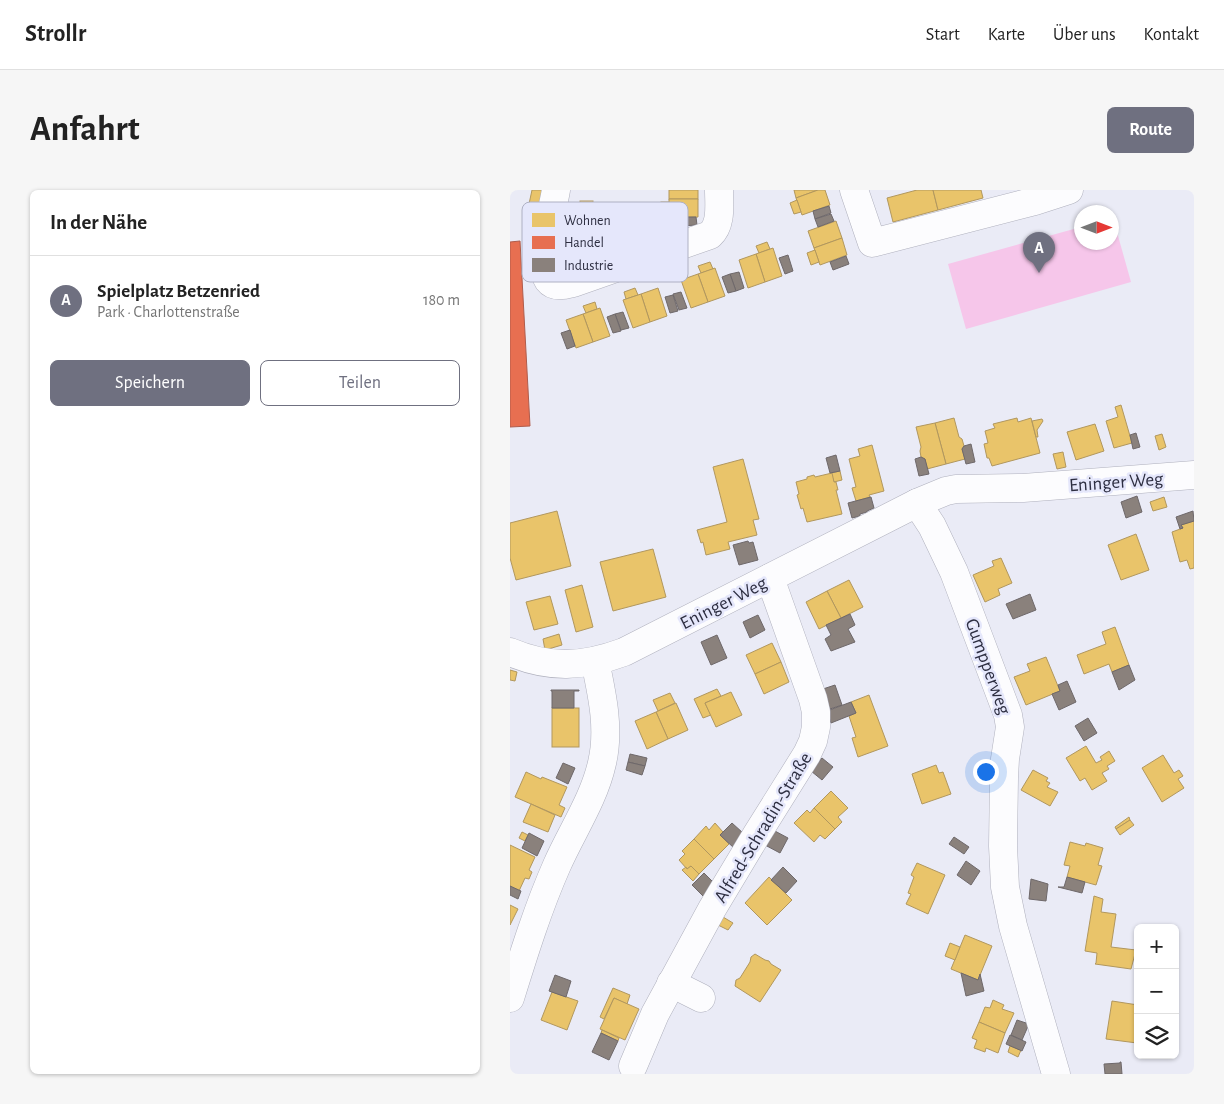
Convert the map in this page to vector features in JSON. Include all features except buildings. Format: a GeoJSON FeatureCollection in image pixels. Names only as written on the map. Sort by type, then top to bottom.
{"type":"FeatureCollection","features":[{"type":"Feature","properties":{"kind":"street"},"geometry":{"type":"LineString","coordinates":[[688,243],[710,235],[715,230],[718,223],[718,190]]}},
{"type":"Feature","properties":{"kind":"street"},"geometry":{"type":"LineString","coordinates":[[854,190],[872,243],[1035,201],[1069,190]]}},
{"type":"Feature","properties":{"kind":"street"},"geometry":{"type":"LineString","coordinates":[[550,282],[557,285],[577,282]]}},
{"type":"Feature","properties":{"kind":"street","name":"Eninger Weg"},"geometry":{"type":"LineString","coordinates":[[510,652],[550,664],[568,665],[608,658],[642,644],[917,503],[946,491],[956,489],[1023,488],[1194,475]]}},
{"type":"Feature","properties":{"kind":"street","name":"Gumpperweg"},"geometry":{"type":"LineString","coordinates":[[917,503],[932,526],[954,572],[1008,715],[1010,727],[1004,778],[1003,846],[1005,888],[1013,926],[1056,1074]]}},
{"type":"Feature","properties":{"kind":"street","name":"Alfred-Schradin-Straße"},"geometry":{"type":"LineString","coordinates":[[632,1066],[655,1014],[716,901],[808,754],[814,741],[816,712],[813,699],[770,578]]}},
{"type":"Feature","properties":{"kind":"street"},"geometry":{"type":"LineString","coordinates":[[510,998],[539,908],[595,785],[602,763],[605,719],[595,661]]}},
{"type":"Feature","properties":{"kind":"street"},"geometry":{"type":"LineString","coordinates":[[671,983],[701,998]]}},
{"type":"Feature","properties":{"kind":"shaded area"},"geometry":{"type":"Polygon","coordinates":[[[1074,229],[1074,250],[1119,250],[1119,239],[1131,282],[966,329],[948,264],[1074,229]]]}},
{"type":"Feature","properties":{"kind":"place","name":"Spielplatz Betzenried"},"geometry":{"type":"Point","coordinates":[1039,273]}}]}
